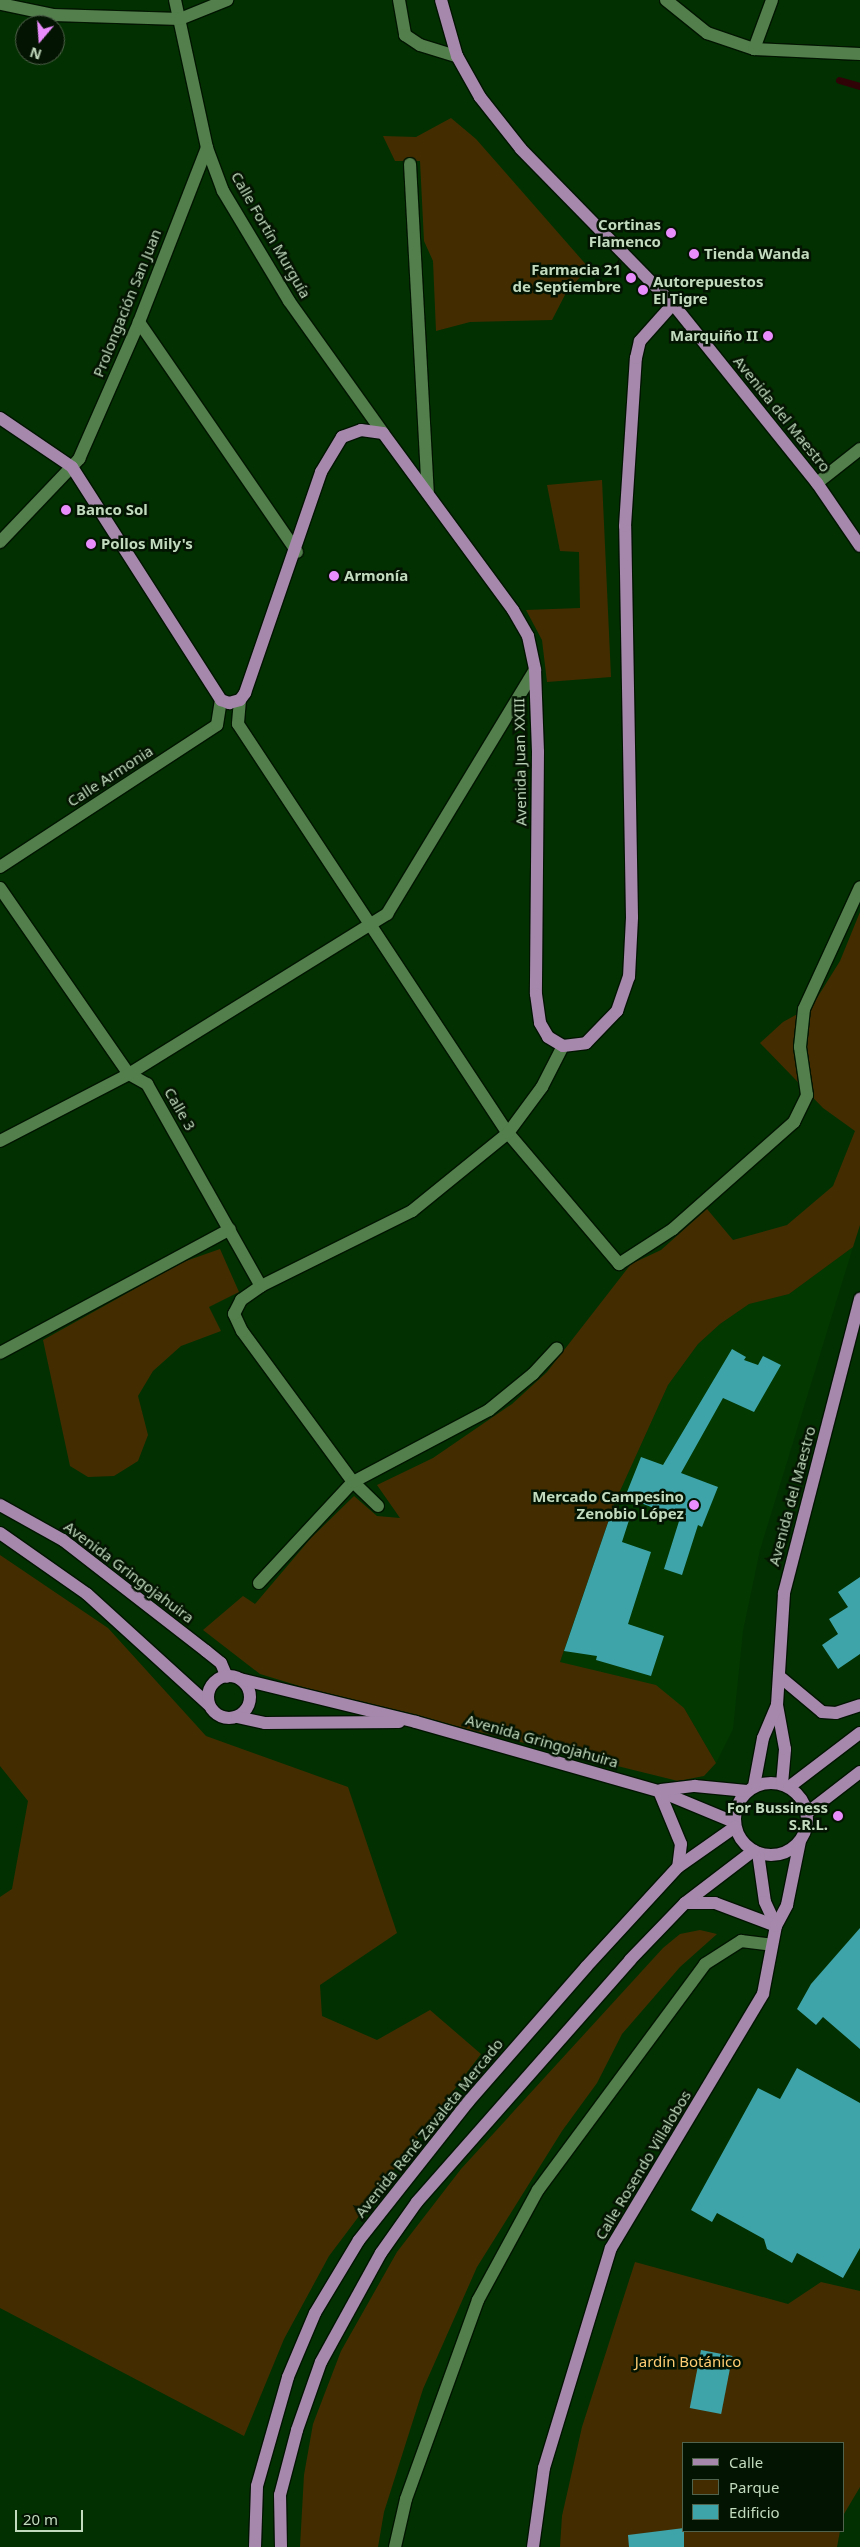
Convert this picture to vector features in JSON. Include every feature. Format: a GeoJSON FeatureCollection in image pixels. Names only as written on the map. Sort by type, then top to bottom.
{"type":"FeatureCollection","features":[{"type":"Feature","properties":{"kind":"main road","name":"Avenida del Maestro"},"geometry":{"type":"LineString","coordinates":[[441,0],[457,56],[480,97],[521,149],[673,304],[817,483],[860,546]]}},
{"type":"Feature","properties":{"kind":"main road"},"geometry":{"type":"LineString","coordinates":[[564,1046],[586,1043],[602,1030],[617,1011],[629,977],[632,916],[625,526],[636,358],[640,341],[673,304]]}},
{"type":"Feature","properties":{"kind":"main road"},"geometry":{"type":"LineString","coordinates":[[0,418],[72,467],[221,700],[240,700],[297,552],[321,472],[342,437],[361,430],[383,433]]}},
{"type":"Feature","properties":{"kind":"main road","name":"Avenida Juan XXIII"},"geometry":{"type":"LineString","coordinates":[[383,433],[513,610],[528,636],[535,670],[536,994],[540,1023],[548,1037],[564,1046]]}},
{"type":"Feature","properties":{"kind":"main road","name":"Avenida del Maestro"},"geometry":{"type":"LineString","coordinates":[[785,1785],[784,1749],[777,1705],[784,1593],[860,1299]]}},
{"type":"Feature","properties":{"kind":"main road","name":"Avenida Gringojahuira"},"geometry":{"type":"LineString","coordinates":[[0,1504],[63,1540],[206,1650],[221,1663],[233,1678],[416,1722],[659,1791],[735,1824]]}},
{"type":"Feature","properties":{"kind":"main road"},"geometry":{"type":"LineString","coordinates":[[0,1533],[87,1594],[218,1715],[237,1717],[247,1708],[250,1696],[233,1678],[211,1687],[209,1706]]}},
{"type":"Feature","properties":{"kind":"main road"},"geometry":{"type":"LineString","coordinates":[[779,1676],[822,1712],[836,1713],[860,1705]]}},
{"type":"Feature","properties":{"kind":"main road","name":"Avenida del Maestro"},"geometry":{"type":"LineString","coordinates":[[751,1789],[763,1738],[777,1705]]}},
{"type":"Feature","properties":{"kind":"main road","name":"Avenida Gringojahuira"},"geometry":{"type":"LineString","coordinates":[[237,1717],[265,1723],[416,1722]]}},
{"type":"Feature","properties":{"kind":"main road"},"geometry":{"type":"LineString","coordinates":[[860,1733],[785,1785],[751,1789],[738,1802],[735,1824],[742,1841],[755,1852],[783,1854],[800,1842],[807,1813],[860,1772]]}},
{"type":"Feature","properties":{"kind":"main road"},"geometry":{"type":"LineString","coordinates":[[785,1785],[798,1794],[807,1813]]}},
{"type":"Feature","properties":{"kind":"main road","name":"Avenida Gringojahuira"},"geometry":{"type":"LineString","coordinates":[[659,1791],[696,1786],[751,1789]]}},
{"type":"Feature","properties":{"kind":"main road"},"geometry":{"type":"LineString","coordinates":[[659,1791],[681,1844],[678,1867]]}},
{"type":"Feature","properties":{"kind":"main road","name":"Avenida René Zavaleta Mercado"},"geometry":{"type":"LineString","coordinates":[[255,2547],[257,2486],[288,2377],[315,2313],[359,2240],[468,2102],[678,1867],[735,1824]]}},
{"type":"Feature","properties":{"kind":"main road","name":"Calle Rosendo Villalobos"},"geometry":{"type":"LineString","coordinates":[[533,2547],[544,2468],[611,2248],[758,2003],[776,1926],[787,1905],[800,1842]]}},
{"type":"Feature","properties":{"kind":"main road"},"geometry":{"type":"LineString","coordinates":[[281,2547],[280,2495],[297,2430],[321,2362],[381,2253],[417,2202],[685,1903],[755,1852]]}},
{"type":"Feature","properties":{"kind":"main road"},"geometry":{"type":"LineString","coordinates":[[755,1852],[765,1902],[776,1926]]}},
{"type":"Feature","properties":{"kind":"main road"},"geometry":{"type":"LineString","coordinates":[[685,1903],[715,1903],[776,1926]]}},
{"type":"Feature","properties":{"kind":"street","name":"Calle Fortín Murguía"},"geometry":{"type":"LineString","coordinates":[[175,0],[207,148],[223,191],[289,301],[383,433]]}},
{"type":"Feature","properties":{"kind":"street"},"geometry":{"type":"LineString","coordinates":[[0,4],[53,15],[180,19],[227,0]]}},
{"type":"Feature","properties":{"kind":"street"},"geometry":{"type":"LineString","coordinates":[[399,0],[405,35],[420,45],[457,56]]}},
{"type":"Feature","properties":{"kind":"street"},"geometry":{"type":"LineString","coordinates":[[666,0],[707,33],[754,49],[860,54]]}},
{"type":"Feature","properties":{"kind":"street"},"geometry":{"type":"LineString","coordinates":[[754,49],[772,0]]}},
{"type":"Feature","properties":{"kind":"street","name":"Prolongación San Juan"},"geometry":{"type":"LineString","coordinates":[[0,542],[79,459],[139,322],[207,148]]}},
{"type":"Feature","properties":{"kind":"street"},"geometry":{"type":"LineString","coordinates":[[410,164],[428,493]]}},
{"type":"Feature","properties":{"kind":"street"},"geometry":{"type":"LineString","coordinates":[[139,322],[297,552]]}},
{"type":"Feature","properties":{"kind":"street"},"geometry":{"type":"LineString","coordinates":[[817,483],[860,449]]}},
{"type":"Feature","properties":{"kind":"street"},"geometry":{"type":"LineString","coordinates":[[0,1141],[130,1074],[387,914],[535,670]]}},
{"type":"Feature","properties":{"kind":"street","name":"Calle Armonia"},"geometry":{"type":"LineString","coordinates":[[0,868],[217,725],[221,700]]}},
{"type":"Feature","properties":{"kind":"street"},"geometry":{"type":"LineString","coordinates":[[240,700],[238,724],[508,1133],[619,1264],[673,1229],[794,1122],[807,1095],[800,1047],[804,1009],[860,887]]}},
{"type":"Feature","properties":{"kind":"street","name":"Calle 3"},"geometry":{"type":"LineString","coordinates":[[0,888],[130,1074],[147,1084],[261,1286]]}},
{"type":"Feature","properties":{"kind":"street"},"geometry":{"type":"LineString","coordinates":[[378,1506],[354,1482],[242,1331],[234,1314],[241,1300],[261,1286],[412,1211],[508,1133],[542,1087],[564,1046]]}},
{"type":"Feature","properties":{"kind":"street"},"geometry":{"type":"LineString","coordinates":[[0,1353],[230,1229]]}},
{"type":"Feature","properties":{"kind":"street"},"geometry":{"type":"LineString","coordinates":[[259,1583],[354,1482],[489,1410],[533,1374],[557,1348]]}},
{"type":"Feature","properties":{"kind":"street"},"geometry":{"type":"LineString","coordinates":[[394,2547],[406,2499],[478,2300],[538,2190],[705,1964],[723,1949],[742,1941],[772,1945]]}},
{"type":"Feature","properties":{"kind":"shaded area","name":"Mercado Campesino Zenobio López"},"geometry":{"type":"Polygon","coordinates":[[[853,1247],[760,1550],[743,1631],[733,1729],[716,1763],[684,1708],[560,1662],[615,1502],[668,1385],[698,1344],[720,1324],[749,1304],[789,1294],[853,1247]]]}},
{"type":"Feature","properties":{"kind":"green space"},"geometry":{"type":"Polygon","coordinates":[[[451,118],[476,139],[589,268],[567,291],[552,320],[470,322],[436,331],[433,261],[424,241],[420,161],[395,161],[383,136],[416,137],[451,118]]]}},
{"type":"Feature","properties":{"kind":"green space"},"geometry":{"type":"Polygon","coordinates":[[[602,480],[611,677],[547,682],[542,640],[526,610],[580,608],[579,552],[560,551],[547,485],[602,480]]]}},
{"type":"Feature","properties":{"kind":"green space"},"geometry":{"type":"Polygon","coordinates":[[[860,912],[860,1225],[853,1247],[789,1294],[749,1304],[720,1324],[698,1344],[668,1385],[615,1502],[560,1662],[656,1685],[684,1708],[716,1763],[704,1776],[678,1781],[329,1695],[260,1674],[203,1630],[243,1596],[255,1604],[311,1538],[354,1496],[377,1516],[400,1518],[377,1485],[433,1458],[512,1404],[547,1372],[631,1264],[661,1250],[707,1209],[733,1240],[787,1225],[833,1186],[855,1131],[823,1108],[760,1043],[783,1022],[812,1006],[840,961],[860,912]]]}},
{"type":"Feature","properties":{"kind":"green space"},"geometry":{"type":"Polygon","coordinates":[[[220,1249],[239,1292],[209,1307],[221,1331],[181,1346],[153,1371],[138,1396],[148,1435],[138,1461],[114,1476],[88,1477],[70,1466],[43,1340],[183,1262],[220,1249]]]}},
{"type":"Feature","properties":{"kind":"green space"},"geometry":{"type":"Polygon","coordinates":[[[0,1555],[108,1628],[206,1736],[348,1787],[397,1933],[320,1985],[322,2016],[377,2040],[430,2010],[481,2054],[329,2256],[284,2339],[244,2436],[0,2308],[0,1897],[12,1889],[28,1801],[0,1766],[0,1555]]]}},
{"type":"Feature","properties":{"kind":"green space"},"geometry":{"type":"Polygon","coordinates":[[[700,1930],[717,1934],[680,1967],[622,2034],[597,2083],[562,2131],[477,2267],[423,2389],[384,2512],[378,2547],[300,2547],[304,2475],[313,2424],[341,2351],[397,2252],[461,2169],[663,1948],[680,1934],[700,1930]]]}},
{"type":"Feature","properties":{"kind":"green space","name":"Jardín Botánico"},"geometry":{"type":"Polygon","coordinates":[[[635,2262],[788,2304],[821,2282],[860,2291],[860,2487],[845,2512],[845,2442],[682,2442],[682,2532],[840,2532],[837,2547],[560,2547],[562,2516],[582,2427],[635,2262]]]}},
{"type":"Feature","properties":{"kind":"building"},"geometry":{"type":"Polygon","coordinates":[[[732,1349],[746,1357],[744,1360],[758,1365],[763,1356],[781,1365],[754,1412],[723,1398],[681,1473],[718,1487],[702,1527],[698,1525],[682,1575],[664,1569],[680,1518],[625,1497],[641,1457],[663,1465],[732,1349]]]}},
{"type":"Feature","properties":{"kind":"building"},"geometry":{"type":"Polygon","coordinates":[[[613,1508],[631,1514],[622,1542],[651,1552],[628,1624],[664,1636],[651,1676],[596,1660],[597,1656],[564,1651],[613,1508]]]}},
{"type":"Feature","properties":{"kind":"building"},"geometry":{"type":"Polygon","coordinates":[[[860,1577],[860,1654],[838,1669],[822,1645],[838,1634],[829,1619],[848,1607],[838,1592],[860,1577]]]}},
{"type":"Feature","properties":{"kind":"building"},"geometry":{"type":"Polygon","coordinates":[[[860,1928],[860,2049],[823,2017],[816,2025],[797,2009],[811,1984],[860,1928]]]}},
{"type":"Feature","properties":{"kind":"building"},"geometry":{"type":"Polygon","coordinates":[[[797,2068],[860,2103],[860,2248],[843,2278],[797,2253],[792,2263],[767,2249],[764,2239],[717,2213],[712,2222],[691,2210],[758,2088],[780,2099],[797,2068]]]}},
{"type":"Feature","properties":{"kind":"building"},"geometry":{"type":"Polygon","coordinates":[[[701,2350],[732,2356],[721,2414],[690,2408],[701,2350]]]}},
{"type":"Feature","properties":{"kind":"building"},"geometry":{"type":"Polygon","coordinates":[[[682,2528],[682,2532],[684,2532],[684,2547],[629,2547],[628,2535],[682,2528]]]}},
{"type":"Feature","properties":{"kind":"waterway"},"geometry":{"type":"LineString","coordinates":[[839,80],[860,86]]}},
{"type":"Feature","properties":{"kind":"place","name":"Cortinas Flamenco"},"geometry":{"type":"Point","coordinates":[671,233]}},
{"type":"Feature","properties":{"kind":"place","name":"Tienda Wanda"},"geometry":{"type":"Point","coordinates":[694,254]}},
{"type":"Feature","properties":{"kind":"place","name":"Farmacia 21 de Septiembre"},"geometry":{"type":"Point","coordinates":[631,278]}},
{"type":"Feature","properties":{"kind":"place","name":"Autorepuestos El Tigre"},"geometry":{"type":"Point","coordinates":[643,290]}},
{"type":"Feature","properties":{"kind":"place","name":"Marquiño II"},"geometry":{"type":"Point","coordinates":[768,336]}},
{"type":"Feature","properties":{"kind":"place","name":"Banco Sol"},"geometry":{"type":"Point","coordinates":[66,510]}},
{"type":"Feature","properties":{"kind":"place","name":"Pollos Mily's"},"geometry":{"type":"Point","coordinates":[91,544]}},
{"type":"Feature","properties":{"kind":"place","name":"Armonía"},"geometry":{"type":"Point","coordinates":[334,576]}},
{"type":"Feature","properties":{"kind":"place","name":"Mercado Campesino Zenobio López"},"geometry":{"type":"Point","coordinates":[694,1505]}},
{"type":"Feature","properties":{"kind":"place","name":"For Bussiness S.R.L."},"geometry":{"type":"Point","coordinates":[838,1816]}}]}
